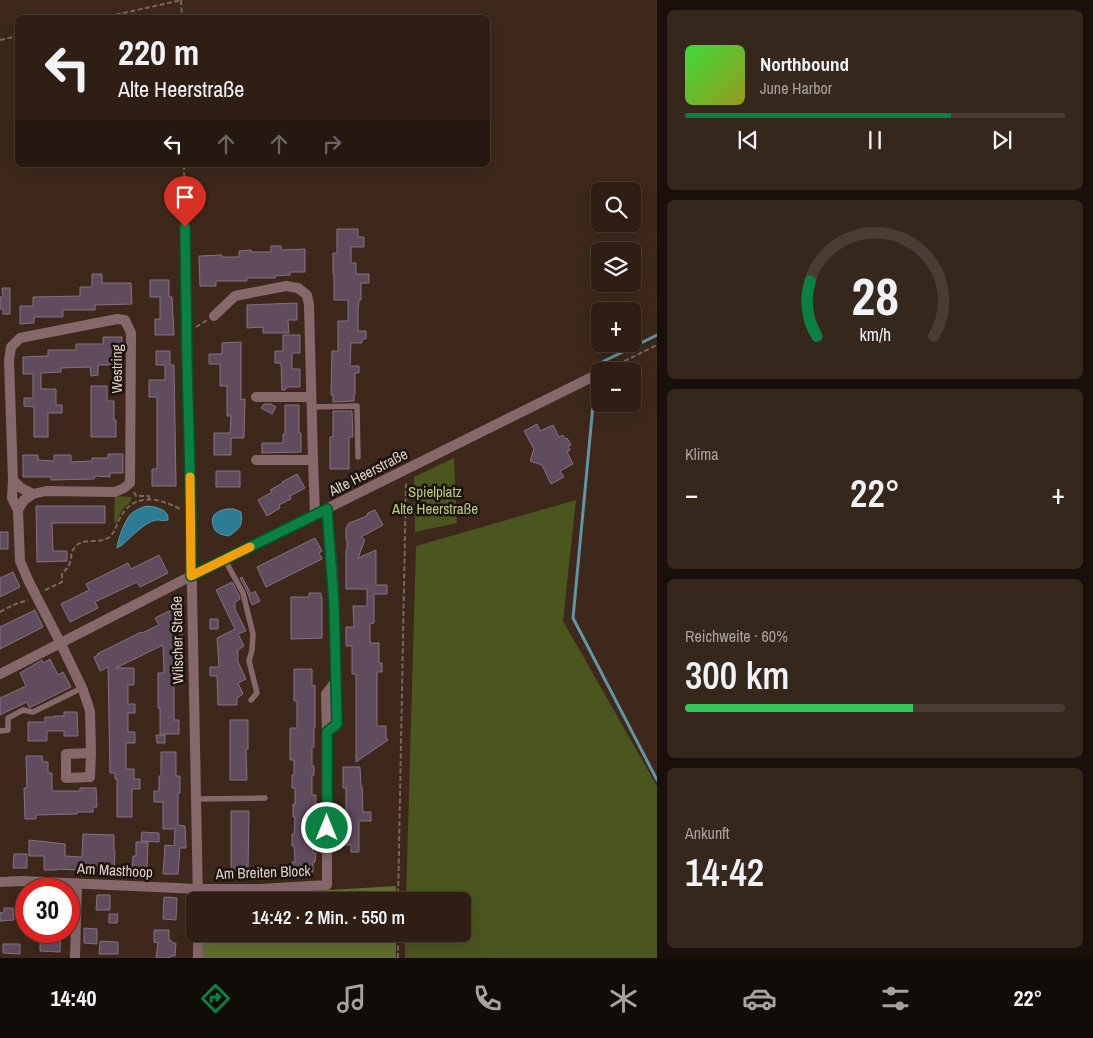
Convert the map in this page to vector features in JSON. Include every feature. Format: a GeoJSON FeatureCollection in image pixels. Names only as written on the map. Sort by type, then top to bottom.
{"type":"FeatureCollection","features":[{"type":"Feature","properties":{"kind":"street","name":"Wilscher Straße"},"geometry":{"type":"LineString","coordinates":[[185,227],[198,889]]}},
{"type":"Feature","properties":{"kind":"street"},"geometry":{"type":"LineString","coordinates":[[214,316],[235,296],[286,286],[298,288],[307,295],[309,305],[316,514]]}},
{"type":"Feature","properties":{"kind":"street","name":"Westring"},"geometry":{"type":"LineString","coordinates":[[91,753],[90,711],[82,688],[20,561],[18,510],[12,498],[9,361],[11,347],[20,338],[117,319],[125,320],[131,333],[130,483]]}},
{"type":"Feature","properties":{"kind":"street","name":"Alte Heerstraße"},"geometry":{"type":"LineString","coordinates":[[0,674],[191,576],[590,378]]}},
{"type":"Feature","properties":{"kind":"street"},"geometry":{"type":"LineString","coordinates":[[256,397],[311,402]]}},
{"type":"Feature","properties":{"kind":"street"},"geometry":{"type":"LineString","coordinates":[[256,460],[313,460]]}},
{"type":"Feature","properties":{"kind":"street"},"geometry":{"type":"LineString","coordinates":[[13,480],[21,488],[33,494]]}},
{"type":"Feature","properties":{"kind":"street"},"geometry":{"type":"LineString","coordinates":[[18,510],[24,500],[33,494],[46,491],[115,492],[130,483]]}},
{"type":"Feature","properties":{"kind":"street","name":"Am Breiten Block"},"geometry":{"type":"LineString","coordinates":[[198,889],[260,889],[326,885],[327,732],[337,724],[333,574],[327,509]]}},
{"type":"Feature","properties":{"kind":"street","name":"Am Masthoop"},"geometry":{"type":"LineString","coordinates":[[0,882],[15,881]]}},
{"type":"Feature","properties":{"kind":"street","name":"Am Masthoop"},"geometry":{"type":"LineString","coordinates":[[80,883],[198,889]]}},
{"type":"Feature","properties":{"kind":"street"},"geometry":{"type":"LineString","coordinates":[[198,942],[198,958]]}},
{"type":"Feature","properties":{"kind":"street"},"geometry":{"type":"LineString","coordinates":[[75,943],[75,958]]}},
{"type":"Feature","properties":{"kind":"lane"},"geometry":{"type":"LineString","coordinates":[[311,402],[357,406],[358,458]]}},
{"type":"Feature","properties":{"kind":"lane"},"geometry":{"type":"LineString","coordinates":[[225,560],[243,593],[253,634],[249,661],[257,693],[251,700]]}},
{"type":"Feature","properties":{"kind":"lane"},"geometry":{"type":"LineString","coordinates":[[0,730],[8,730],[8,718],[23,710],[33,712],[82,688]]}},
{"type":"Feature","properties":{"kind":"lane"},"geometry":{"type":"LineString","coordinates":[[196,799],[265,798]]}},
{"type":"Feature","properties":{"kind":"path"},"geometry":{"type":"LineString","coordinates":[[114,15],[181,0],[182,15]]}},
{"type":"Feature","properties":{"kind":"path"},"geometry":{"type":"LineString","coordinates":[[0,40],[15,37]]}},
{"type":"Feature","properties":{"kind":"path"},"geometry":{"type":"LineString","coordinates":[[184,167],[185,227]]}},
{"type":"Feature","properties":{"kind":"path"},"geometry":{"type":"LineString","coordinates":[[194,328],[214,316]]}},
{"type":"Feature","properties":{"kind":"path"},"geometry":{"type":"LineString","coordinates":[[622,362],[657,345]]}},
{"type":"Feature","properties":{"kind":"path"},"geometry":{"type":"LineString","coordinates":[[399,892],[406,470]]}},
{"type":"Feature","properties":{"kind":"path"},"geometry":{"type":"LineString","coordinates":[[130,483],[136,496],[149,496],[149,499]]}},
{"type":"Feature","properties":{"kind":"path"},"geometry":{"type":"LineString","coordinates":[[0,612],[62,582],[62,573],[68,568],[76,546],[81,542],[107,538],[114,533],[123,512],[133,501],[149,499],[176,506],[191,514]]}},
{"type":"Feature","properties":{"kind":"path"},"geometry":{"type":"LineString","coordinates":[[398,942],[398,958]]}},
{"type":"Feature","properties":{"kind":"green space","name":"Spielplatz Alte Heerstraße"},"geometry":{"type":"Polygon","coordinates":[[[454,458],[457,523],[415,532],[414,477],[454,458]]]}},
{"type":"Feature","properties":{"kind":"green space"},"geometry":{"type":"Polygon","coordinates":[[[115,496],[131,497],[131,501],[122,510],[116,523],[114,522],[115,496]]]}},
{"type":"Feature","properties":{"kind":"green space"},"geometry":{"type":"Polygon","coordinates":[[[576,500],[563,621],[657,786],[657,958],[405,958],[405,942],[471,942],[471,892],[406,892],[416,546],[576,500]]]}},
{"type":"Feature","properties":{"kind":"green space"},"geometry":{"type":"Polygon","coordinates":[[[396,886],[396,892],[295,892],[396,886]]]}},
{"type":"Feature","properties":{"kind":"green space"},"geometry":{"type":"Polygon","coordinates":[[[202,942],[396,942],[396,958],[202,958],[202,942]]]}},
{"type":"Feature","properties":{"kind":"water"},"geometry":{"type":"Polygon","coordinates":[[[147,506],[164,511],[168,516],[168,520],[152,521],[117,548],[122,529],[129,516],[147,506]]]}},
{"type":"Feature","properties":{"kind":"water"},"geometry":{"type":"Polygon","coordinates":[[[227,509],[241,512],[242,517],[240,526],[229,536],[216,532],[212,521],[215,514],[227,509]]]}},
{"type":"Feature","properties":{"kind":"building"},"geometry":{"type":"Polygon","coordinates":[[[337,229],[358,229],[358,237],[364,237],[364,247],[351,247],[351,263],[356,263],[356,274],[369,274],[369,283],[361,283],[361,300],[359,300],[358,312],[358,331],[366,331],[366,339],[362,339],[362,343],[351,343],[350,366],[359,366],[359,373],[355,373],[354,401],[333,402],[333,395],[331,395],[332,351],[338,351],[338,321],[348,321],[348,300],[334,300],[333,253],[337,253],[337,229]]]}},
{"type":"Feature","properties":{"kind":"building"},"geometry":{"type":"Polygon","coordinates":[[[271,246],[281,246],[281,250],[305,249],[305,272],[290,272],[290,275],[275,276],[275,278],[247,278],[247,281],[216,281],[216,286],[200,286],[199,256],[222,255],[222,257],[239,257],[239,251],[271,252],[271,246]]]}},
{"type":"Feature","properties":{"kind":"building"},"geometry":{"type":"Polygon","coordinates":[[[92,274],[102,274],[102,283],[131,283],[132,304],[95,305],[95,310],[63,310],[63,317],[34,317],[34,323],[20,324],[20,306],[33,306],[33,297],[80,296],[80,287],[92,287],[92,274]]]}},
{"type":"Feature","properties":{"kind":"building"},"geometry":{"type":"Polygon","coordinates":[[[150,280],[169,280],[169,297],[172,297],[174,335],[155,335],[155,319],[160,319],[160,297],[150,297],[150,280]]]}},
{"type":"Feature","properties":{"kind":"building"},"geometry":{"type":"Polygon","coordinates":[[[2,288],[10,288],[10,314],[3,314],[3,309],[0,309],[0,297],[3,297],[2,288]]]}},
{"type":"Feature","properties":{"kind":"building"},"geometry":{"type":"Polygon","coordinates":[[[297,303],[297,320],[288,320],[289,333],[263,333],[263,327],[247,328],[247,305],[297,303]]]}},
{"type":"Feature","properties":{"kind":"building"},"geometry":{"type":"Polygon","coordinates":[[[283,335],[300,335],[300,353],[292,353],[292,369],[300,369],[300,387],[287,387],[285,390],[282,390],[281,363],[275,363],[275,351],[283,351],[283,335]]]}},
{"type":"Feature","properties":{"kind":"building"},"geometry":{"type":"Polygon","coordinates":[[[103,337],[122,337],[122,357],[116,357],[116,365],[98,365],[98,375],[91,376],[90,367],[61,368],[61,372],[41,373],[41,389],[56,389],[56,405],[62,405],[62,413],[48,413],[48,437],[34,437],[34,407],[24,406],[24,398],[33,398],[33,374],[23,374],[23,357],[48,356],[48,350],[76,350],[76,344],[103,344],[103,337]]]}},
{"type":"Feature","properties":{"kind":"building"},"geometry":{"type":"Polygon","coordinates":[[[241,342],[241,400],[245,399],[244,438],[231,438],[231,455],[214,455],[214,433],[230,433],[231,416],[227,416],[227,386],[220,386],[220,364],[209,364],[209,354],[222,354],[222,343],[241,342]]]}},
{"type":"Feature","properties":{"kind":"building"},"geometry":{"type":"Polygon","coordinates":[[[156,351],[170,351],[170,365],[174,365],[176,486],[152,486],[152,469],[157,469],[157,397],[149,397],[149,380],[165,380],[165,365],[156,365],[156,351]]]}},
{"type":"Feature","properties":{"kind":"building"},"geometry":{"type":"Polygon","coordinates":[[[91,386],[107,386],[107,401],[114,401],[116,437],[91,437],[91,386]]]}},
{"type":"Feature","properties":{"kind":"building"},"geometry":{"type":"Polygon","coordinates":[[[264,404],[271,404],[276,407],[272,414],[261,408],[264,404]]]}},
{"type":"Feature","properties":{"kind":"building"},"geometry":{"type":"Polygon","coordinates":[[[285,405],[299,405],[301,452],[262,453],[262,443],[283,443],[283,434],[285,434],[285,405]]]}},
{"type":"Feature","properties":{"kind":"building"},"geometry":{"type":"Polygon","coordinates":[[[333,411],[352,411],[353,437],[349,437],[349,469],[330,469],[330,437],[333,437],[333,411]]]}},
{"type":"Feature","properties":{"kind":"building"},"geometry":{"type":"Polygon","coordinates":[[[537,424],[540,431],[553,425],[559,437],[563,435],[571,445],[568,446],[570,450],[567,452],[573,464],[560,471],[564,477],[551,484],[542,465],[530,461],[534,449],[524,431],[537,424]]]}},
{"type":"Feature","properties":{"kind":"building"},"geometry":{"type":"Polygon","coordinates":[[[108,454],[123,454],[123,473],[110,473],[110,477],[95,476],[94,479],[51,480],[51,477],[23,477],[23,455],[38,455],[38,460],[54,461],[54,455],[71,455],[71,462],[92,461],[92,458],[108,458],[108,454]]]}},
{"type":"Feature","properties":{"kind":"building"},"geometry":{"type":"Polygon","coordinates":[[[216,471],[240,471],[240,487],[216,487],[216,471]]]}},
{"type":"Feature","properties":{"kind":"building"},"geometry":{"type":"Polygon","coordinates":[[[297,474],[305,488],[290,496],[291,499],[279,505],[280,508],[267,516],[258,500],[272,492],[270,490],[282,482],[297,474]]]}},
{"type":"Feature","properties":{"kind":"building"},"geometry":{"type":"Polygon","coordinates":[[[36,506],[105,506],[105,523],[52,523],[53,551],[67,551],[67,561],[37,562],[36,506]]]}},
{"type":"Feature","properties":{"kind":"building"},"geometry":{"type":"Polygon","coordinates":[[[375,510],[383,525],[361,537],[365,540],[358,558],[376,550],[376,585],[387,585],[387,594],[374,594],[374,623],[370,624],[370,643],[379,643],[379,663],[382,663],[382,672],[377,672],[377,726],[386,726],[386,737],[388,740],[356,762],[356,674],[352,674],[352,646],[346,646],[346,627],[354,627],[353,606],[367,606],[367,589],[346,589],[346,528],[349,523],[367,516],[368,513],[375,510]]]}},
{"type":"Feature","properties":{"kind":"building"},"geometry":{"type":"Polygon","coordinates":[[[0,532],[8,532],[8,549],[0,549],[0,532]]]}},
{"type":"Feature","properties":{"kind":"building"},"geometry":{"type":"Polygon","coordinates":[[[315,538],[322,551],[319,553],[322,559],[266,587],[257,567],[315,538]]]}},
{"type":"Feature","properties":{"kind":"building"},"geometry":{"type":"Polygon","coordinates":[[[159,555],[168,573],[140,587],[137,582],[95,602],[98,608],[70,622],[61,604],[89,590],[86,584],[128,563],[131,569],[159,555]]]}},
{"type":"Feature","properties":{"kind":"building"},"geometry":{"type":"Polygon","coordinates":[[[13,572],[20,587],[0,597],[0,578],[13,572]]]}},
{"type":"Feature","properties":{"kind":"building"},"geometry":{"type":"Polygon","coordinates":[[[242,577],[251,594],[255,591],[260,601],[252,605],[240,578],[242,577]]]}},
{"type":"Feature","properties":{"kind":"building"},"geometry":{"type":"Polygon","coordinates":[[[232,582],[240,599],[235,602],[235,609],[246,631],[238,634],[244,646],[238,650],[238,662],[246,679],[238,683],[243,694],[237,698],[237,705],[218,705],[217,676],[210,676],[210,667],[219,667],[217,638],[235,629],[216,590],[232,582]]]}},
{"type":"Feature","properties":{"kind":"building"},"geometry":{"type":"Polygon","coordinates":[[[309,593],[321,593],[322,638],[291,639],[291,597],[309,597],[309,593]]]}},
{"type":"Feature","properties":{"kind":"building"},"geometry":{"type":"Polygon","coordinates":[[[35,610],[43,627],[0,649],[0,627],[35,610]]]}},
{"type":"Feature","properties":{"kind":"building"},"geometry":{"type":"Polygon","coordinates":[[[171,610],[182,631],[182,652],[178,652],[179,679],[174,679],[174,720],[179,720],[179,734],[160,734],[158,673],[164,673],[163,645],[116,668],[134,668],[134,685],[128,685],[128,704],[135,704],[135,713],[128,713],[128,732],[135,732],[135,743],[126,743],[126,769],[134,769],[134,779],[140,779],[140,789],[132,789],[132,817],[117,817],[117,779],[115,779],[115,773],[110,773],[108,667],[100,671],[94,657],[141,632],[159,625],[155,618],[171,610]]]}},
{"type":"Feature","properties":{"kind":"building"},"geometry":{"type":"Polygon","coordinates":[[[210,619],[218,619],[218,629],[210,629],[210,619]]]}},
{"type":"Feature","properties":{"kind":"building"},"geometry":{"type":"Polygon","coordinates":[[[50,659],[58,675],[63,672],[71,687],[31,707],[29,707],[27,702],[0,715],[0,698],[26,686],[20,673],[42,660],[43,663],[50,659]]]}},
{"type":"Feature","properties":{"kind":"building"},"geometry":{"type":"Polygon","coordinates":[[[294,669],[312,669],[312,686],[315,685],[312,795],[316,795],[314,824],[316,824],[316,833],[313,833],[313,853],[316,853],[315,862],[313,862],[313,872],[292,872],[292,862],[295,862],[292,834],[294,834],[295,817],[293,817],[293,804],[295,804],[295,788],[292,788],[294,760],[290,760],[290,728],[297,728],[297,701],[294,701],[294,669]]]}},
{"type":"Feature","properties":{"kind":"building"},"geometry":{"type":"Polygon","coordinates":[[[64,712],[77,712],[78,736],[64,736],[64,731],[47,731],[47,741],[28,741],[28,722],[45,722],[45,717],[64,716],[64,712]]]}},
{"type":"Feature","properties":{"kind":"building"},"geometry":{"type":"Polygon","coordinates":[[[230,720],[248,720],[248,749],[246,749],[247,780],[230,780],[230,720]]]}},
{"type":"Feature","properties":{"kind":"building"},"geometry":{"type":"Polygon","coordinates":[[[156,735],[165,735],[165,743],[157,743],[156,735]]]}},
{"type":"Feature","properties":{"kind":"building"},"geometry":{"type":"Polygon","coordinates":[[[161,752],[176,752],[176,776],[180,776],[178,825],[185,826],[186,848],[180,848],[178,874],[163,874],[165,845],[174,846],[175,829],[163,829],[163,802],[154,802],[154,791],[159,791],[161,752]]]}},
{"type":"Feature","properties":{"kind":"building"},"geometry":{"type":"Polygon","coordinates":[[[26,756],[42,756],[43,762],[48,762],[48,773],[52,773],[52,791],[80,791],[80,788],[96,788],[97,807],[93,807],[93,812],[36,815],[36,819],[25,819],[24,788],[27,788],[26,756]]]}},
{"type":"Feature","properties":{"kind":"building"},"geometry":{"type":"Polygon","coordinates":[[[343,767],[360,767],[363,812],[371,812],[371,821],[359,821],[359,852],[351,852],[351,845],[342,845],[342,829],[346,829],[346,788],[343,788],[343,767]]]}},
{"type":"Feature","properties":{"kind":"building"},"geometry":{"type":"Polygon","coordinates":[[[231,811],[249,811],[248,872],[231,872],[231,811]]]}},
{"type":"Feature","properties":{"kind":"building"},"geometry":{"type":"Polygon","coordinates":[[[142,832],[159,833],[159,842],[141,841],[142,832]]]}},
{"type":"Feature","properties":{"kind":"building"},"geometry":{"type":"Polygon","coordinates":[[[83,834],[114,835],[114,872],[44,870],[44,856],[29,856],[29,840],[65,844],[65,856],[82,857],[83,834]]]}},
{"type":"Feature","properties":{"kind":"building"},"geometry":{"type":"Polygon","coordinates":[[[136,842],[148,842],[147,873],[132,872],[133,856],[136,856],[136,842]]]}},
{"type":"Feature","properties":{"kind":"building"},"geometry":{"type":"Polygon","coordinates":[[[14,854],[27,854],[27,868],[13,868],[14,854]]]}},
{"type":"Feature","properties":{"kind":"building"},"geometry":{"type":"Polygon","coordinates":[[[97,895],[110,895],[110,910],[96,910],[97,895]]]}},
{"type":"Feature","properties":{"kind":"building"},"geometry":{"type":"Polygon","coordinates":[[[164,897],[177,898],[176,920],[163,919],[164,897]]]}},
{"type":"Feature","properties":{"kind":"building"},"geometry":{"type":"Polygon","coordinates":[[[4,908],[13,908],[14,920],[0,921],[0,913],[4,912],[4,908]]]}},
{"type":"Feature","properties":{"kind":"building"},"geometry":{"type":"Polygon","coordinates":[[[109,914],[118,914],[117,923],[109,923],[109,914]]]}},
{"type":"Feature","properties":{"kind":"building"},"geometry":{"type":"Polygon","coordinates":[[[84,928],[97,929],[97,944],[84,943],[84,928]]]}},
{"type":"Feature","properties":{"kind":"building"},"geometry":{"type":"Polygon","coordinates":[[[154,930],[169,930],[169,940],[172,943],[176,943],[175,956],[156,958],[158,943],[154,942],[154,930]]]}},
{"type":"Feature","properties":{"kind":"building"},"geometry":{"type":"Polygon","coordinates":[[[100,941],[118,942],[118,954],[99,954],[100,941]]]}},
{"type":"Feature","properties":{"kind":"building"},"geometry":{"type":"Polygon","coordinates":[[[40,943],[60,943],[60,952],[40,951],[40,943]]]}},
{"type":"Feature","properties":{"kind":"building"},"geometry":{"type":"Polygon","coordinates":[[[3,944],[20,944],[20,954],[3,953],[3,944]]]}},
{"type":"Feature","properties":{"kind":"waterway"},"geometry":{"type":"LineString","coordinates":[[602,362],[657,335]]}},
{"type":"Feature","properties":{"kind":"waterway"},"geometry":{"type":"LineString","coordinates":[[592,412],[573,618],[657,780]]}},
{"type":"Feature","properties":{"kind":"slow traffic"},"geometry":{"type":"LineString","coordinates":[[190,477],[191,576],[250,547]]}},
{"type":"Feature","properties":{"kind":"route"},"geometry":{"type":"LineString","coordinates":[[185,227],[191,576],[327,509],[333,574],[337,724],[327,732],[327,828]]}}]}
